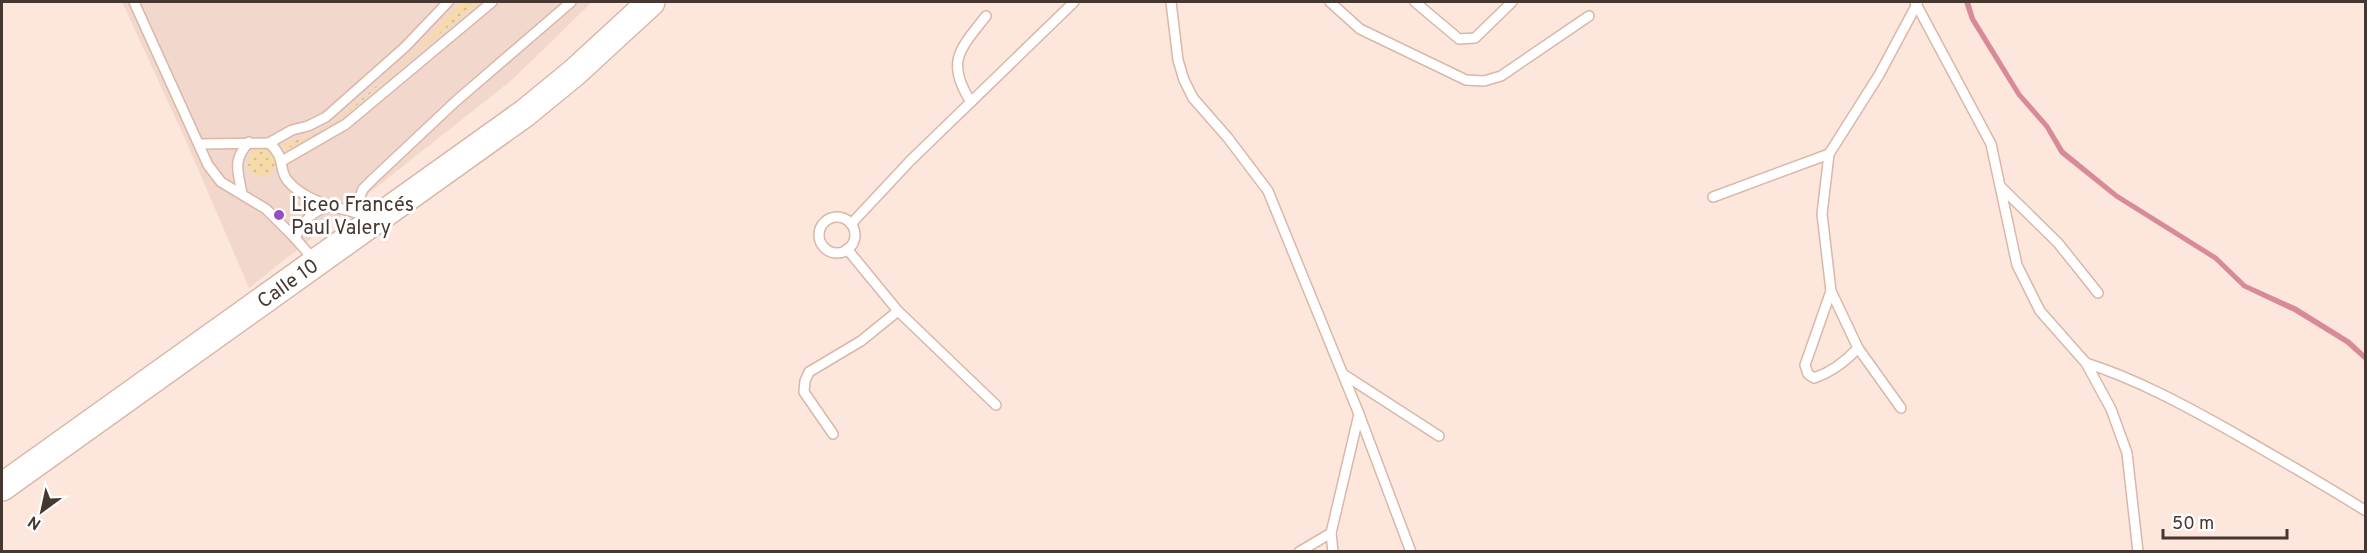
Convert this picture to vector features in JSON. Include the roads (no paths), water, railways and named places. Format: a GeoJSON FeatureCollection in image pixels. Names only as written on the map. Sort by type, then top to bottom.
{"type":"FeatureCollection","features":[{"type":"Feature","properties":{"kind":"main road","name":"Calle 10"},"geometry":{"type":"LineString","coordinates":[[2,488],[317,264],[366,215],[525,113],[575,72],[651,2]]}},
{"type":"Feature","properties":{"kind":"lane"},"geometry":{"type":"LineString","coordinates":[[134,2],[208,165],[221,182],[266,209],[317,264]]}},
{"type":"Feature","properties":{"kind":"lane"},"geometry":{"type":"LineString","coordinates":[[200,144],[269,143],[292,130],[308,126],[326,117],[405,47],[448,2]]}},
{"type":"Feature","properties":{"kind":"lane"},"geometry":{"type":"LineString","coordinates":[[282,161],[346,124],[492,2]]}},
{"type":"Feature","properties":{"kind":"lane"},"geometry":{"type":"LineString","coordinates":[[269,143],[277,150],[285,178],[294,187],[308,197],[366,215],[363,189],[456,101],[571,2]]}},
{"type":"Feature","properties":{"kind":"lane"},"geometry":{"type":"LineString","coordinates":[[851,224],[910,161],[1074,2]]}},
{"type":"Feature","properties":{"kind":"lane"},"geometry":{"type":"LineString","coordinates":[[1171,2],[1178,60],[1184,80],[1193,98],[1228,138],[1268,191],[1359,414],[1411,552]]}},
{"type":"Feature","properties":{"kind":"lane"},"geometry":{"type":"LineString","coordinates":[[1330,2],[1360,29],[1466,80],[1484,81],[1501,76],[1589,15]]}},
{"type":"Feature","properties":{"kind":"lane"},"geometry":{"type":"LineString","coordinates":[[1415,2],[1459,39],[1475,38],[1512,2]]}},
{"type":"Feature","properties":{"kind":"lane"},"geometry":{"type":"LineString","coordinates":[[1901,408],[1858,348],[1831,291],[1822,214],[1829,154],[1879,75],[1916,3]]}},
{"type":"Feature","properties":{"kind":"lane"},"geometry":{"type":"LineString","coordinates":[[1916,3],[1991,144],[2017,265],[2040,311],[2086,363],[2111,409],[2127,453],[2138,552]]}},
{"type":"Feature","properties":{"kind":"lane"},"geometry":{"type":"LineString","coordinates":[[971,102],[962,88],[957,65],[961,48],[986,16]]}},
{"type":"Feature","properties":{"kind":"lane"},"geometry":{"type":"LineString","coordinates":[[242,194],[237,159],[239,152],[249,142]]}},
{"type":"Feature","properties":{"kind":"lane"},"geometry":{"type":"LineString","coordinates":[[1713,197],[1829,154]]}},
{"type":"Feature","properties":{"kind":"lane"},"geometry":{"type":"LineString","coordinates":[[2000,187],[2058,243],[2098,293]]}},
{"type":"Feature","properties":{"kind":"lane"},"geometry":{"type":"LineString","coordinates":[[295,238],[310,215],[319,209],[333,206]]}},
{"type":"Feature","properties":{"kind":"lane"},"geometry":{"type":"LineString","coordinates":[[835,217],[851,224],[854,229],[854,241],[847,249],[834,252],[826,248],[820,240],[820,231],[824,223],[835,217]]}},
{"type":"Feature","properties":{"kind":"lane"},"geometry":{"type":"LineString","coordinates":[[847,249],[898,311],[996,405]]}},
{"type":"Feature","properties":{"kind":"lane"},"geometry":{"type":"LineString","coordinates":[[1831,291],[1805,365],[1808,374],[1814,378],[1828,373],[1847,360],[1858,348]]}},
{"type":"Feature","properties":{"kind":"lane"},"geometry":{"type":"LineString","coordinates":[[833,434],[804,392],[809,372],[861,341],[898,311]]}},
{"type":"Feature","properties":{"kind":"lane"},"geometry":{"type":"LineString","coordinates":[[2086,363],[2120,374],[2202,415],[2313,477],[2366,511]]}},
{"type":"Feature","properties":{"kind":"lane"},"geometry":{"type":"LineString","coordinates":[[1343,374],[1439,436]]}},
{"type":"Feature","properties":{"kind":"lane"},"geometry":{"type":"LineString","coordinates":[[1333,552],[1331,533],[1359,414]]}},
{"type":"Feature","properties":{"kind":"lane"},"geometry":{"type":"LineString","coordinates":[[1299,552],[1331,533]]}},
{"type":"Feature","properties":{"kind":"place","name":"Liceo Francés Paul Valery"},"geometry":{"type":"Point","coordinates":[279,215]}}]}
